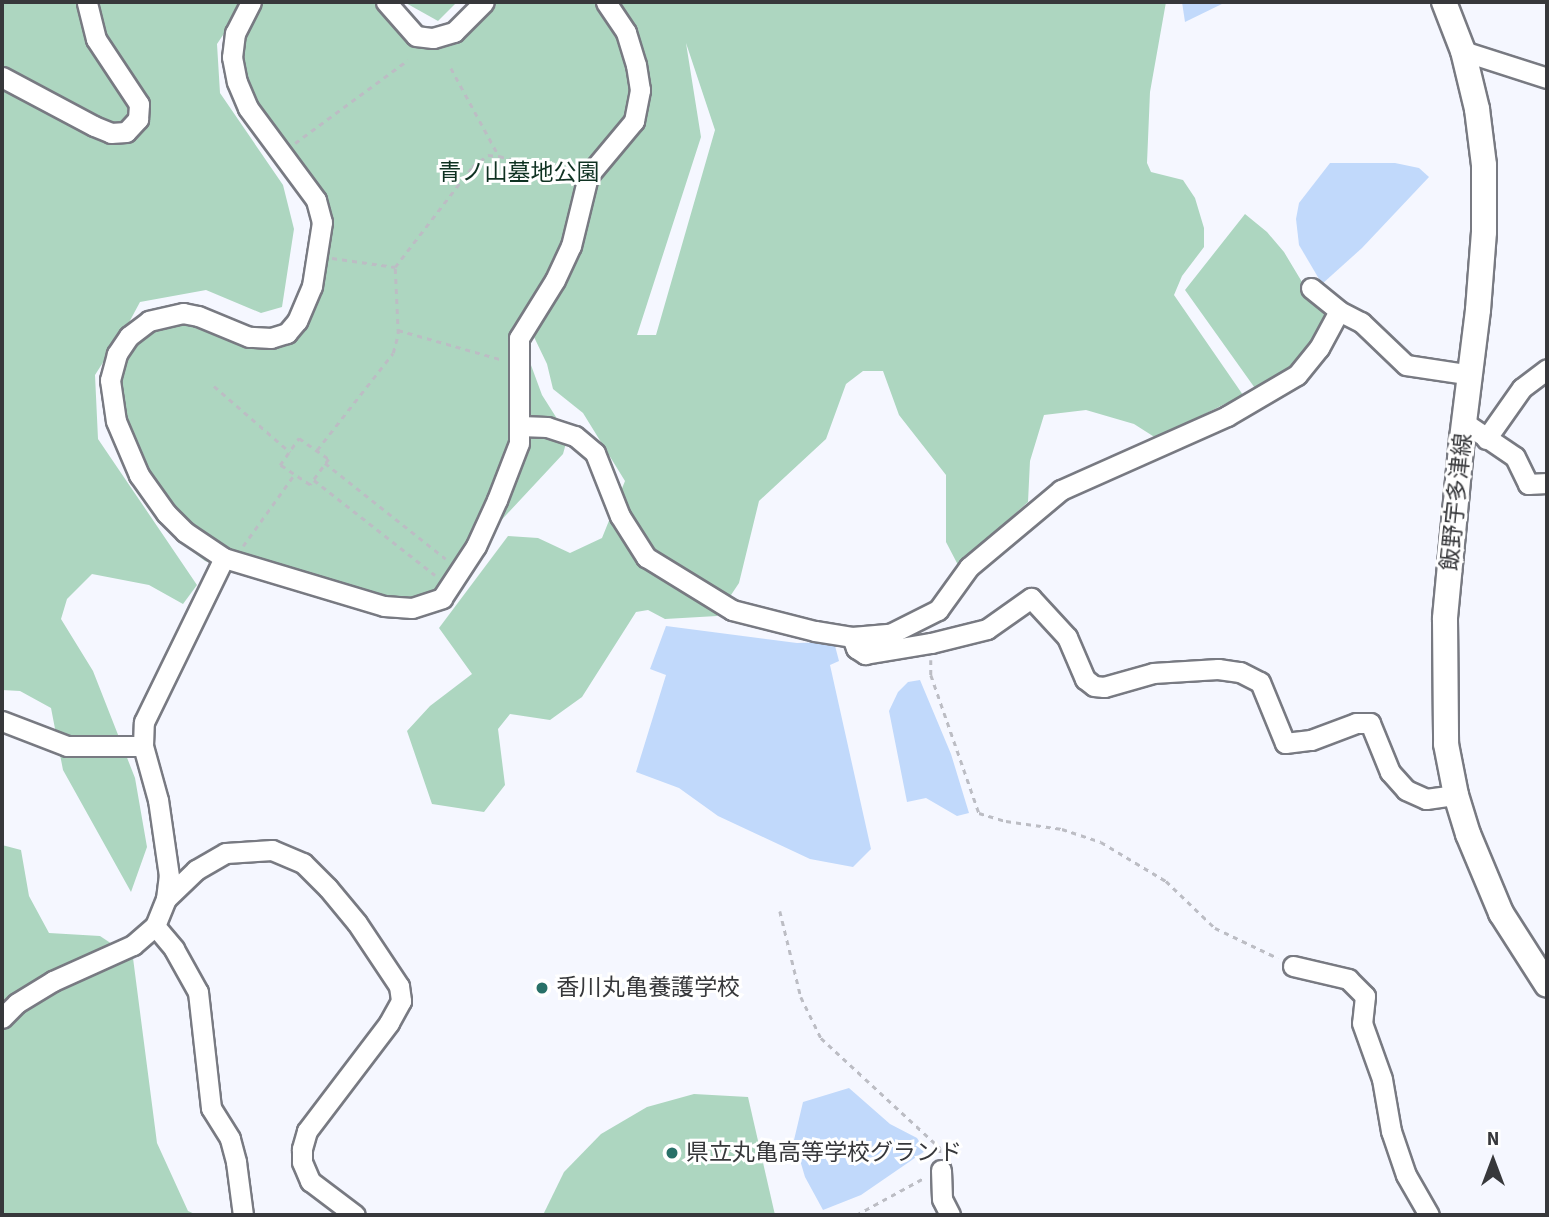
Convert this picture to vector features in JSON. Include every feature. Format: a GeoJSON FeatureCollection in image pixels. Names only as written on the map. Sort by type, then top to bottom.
{"type":"FeatureCollection","features":[{"type":"Feature","properties":{"kind":"main road","name":"飯野宇多津線"},"geometry":{"type":"LineString","coordinates":[[1444,2],[1463,51],[1477,109],[1484,165],[1484,232],[1444,619],[1443,672],[1447,744],[1456,795],[1468,834],[1500,913],[1547,985]]}},
{"type":"Feature","properties":{"kind":"street"},"geometry":{"type":"LineString","coordinates":[[2,77],[94,126],[111,133],[126,132],[138,119],[139,104],[96,39],[87,2]]}},
{"type":"Feature","properties":{"kind":"street"},"geometry":{"type":"LineString","coordinates":[[251,2],[235,33],[232,57],[237,82],[248,108],[316,200],[321,222],[312,286],[297,321],[287,333],[271,338],[248,337],[198,316],[166,314],[149,321],[129,336],[117,354],[110,380],[116,421],[139,475],[166,513],[185,532],[228,559],[384,606],[412,608],[442,598],[456,579],[497,500],[519,443],[519,338],[555,280],[571,246],[587,181],[634,121],[640,90],[625,32],[606,2]]}},
{"type":"Feature","properties":{"kind":"street"},"geometry":{"type":"LineString","coordinates":[[386,2],[416,36],[433,38],[454,32],[484,2]]}},
{"type":"Feature","properties":{"kind":"street"},"geometry":{"type":"LineString","coordinates":[[1463,51],[1547,78]]}},
{"type":"Feature","properties":{"kind":"street"},"geometry":{"type":"LineString","coordinates":[[1311,288],[1339,311],[1361,322],[1406,365],[1471,375]]}},
{"type":"Feature","properties":{"kind":"street"},"geometry":{"type":"LineString","coordinates":[[520,426],[547,427],[575,436],[595,453],[620,516],[646,557],[732,610],[815,631],[852,637],[890,634],[916,624],[938,610],[969,567],[1061,490],[1227,416],[1297,375],[1320,348],[1339,311]]}},
{"type":"Feature","properties":{"kind":"street"},"geometry":{"type":"LineString","coordinates":[[1486,439],[1522,388],[1547,369]]}},
{"type":"Feature","properties":{"kind":"street"},"geometry":{"type":"LineString","coordinates":[[1465,423],[1515,457],[1528,484],[1547,483]]}},
{"type":"Feature","properties":{"kind":"street"},"geometry":{"type":"LineString","coordinates":[[2,1018],[17,1003],[53,981],[133,945],[155,926],[166,899],[169,876],[166,847],[143,746],[144,722],[152,700],[228,559]]}},
{"type":"Feature","properties":{"kind":"street"},"geometry":{"type":"LineString","coordinates":[[852,637],[856,648],[865,654],[931,643],[987,629],[1031,598],[1067,637],[1085,679],[1094,686],[1104,687],[1153,673],[1218,669],[1240,672],[1260,682],[1285,743],[1311,740],[1356,723],[1370,723],[1391,772],[1406,790],[1426,799],[1456,795]]}},
{"type":"Feature","properties":{"kind":"street"},"geometry":{"type":"LineString","coordinates":[[2,721],[67,746],[143,746]]}},
{"type":"Feature","properties":{"kind":"street"},"geometry":{"type":"LineString","coordinates":[[166,899],[196,870],[226,853],[272,850],[303,863],[328,888],[357,923],[399,986],[401,1001],[389,1023],[307,1131],[302,1149],[302,1162],[310,1181],[355,1215]]}},
{"type":"Feature","properties":{"kind":"street"},"geometry":{"type":"LineString","coordinates":[[155,926],[174,949],[198,992],[211,1108],[230,1139],[243,1215]]}},
{"type":"Feature","properties":{"kind":"street"},"geometry":{"type":"LineString","coordinates":[[1293,965],[1348,979],[1365,996],[1362,1023],[1382,1079],[1391,1131],[1406,1175],[1429,1215]]}},
{"type":"Feature","properties":{"kind":"street"},"geometry":{"type":"LineString","coordinates":[[941,1170],[942,1199],[950,1215]]}},
{"type":"Feature","properties":{"kind":"path"},"geometry":{"type":"LineString","coordinates":[[281,152],[408,60]]}},
{"type":"Feature","properties":{"kind":"path"},"geometry":{"type":"LineString","coordinates":[[451,68],[499,156]]}},
{"type":"Feature","properties":{"kind":"path"},"geometry":{"type":"LineString","coordinates":[[317,450],[393,353],[398,330],[395,267],[472,167],[488,155],[499,156],[587,181]]}},
{"type":"Feature","properties":{"kind":"path"},"geometry":{"type":"LineString","coordinates":[[316,256],[395,267]]}},
{"type":"Feature","properties":{"kind":"path"},"geometry":{"type":"LineString","coordinates":[[398,330],[520,365]]}},
{"type":"Feature","properties":{"kind":"path"},"geometry":{"type":"LineString","coordinates":[[214,386],[290,452]]}},
{"type":"Feature","properties":{"kind":"path"},"geometry":{"type":"LineString","coordinates":[[299,438],[317,450],[328,459],[310,485],[280,465],[299,438]]}},
{"type":"Feature","properties":{"kind":"path"},"geometry":{"type":"LineString","coordinates":[[326,463],[456,579]]}},
{"type":"Feature","properties":{"kind":"path"},"geometry":{"type":"LineString","coordinates":[[228,559],[294,475]]}},
{"type":"Feature","properties":{"kind":"path"},"geometry":{"type":"LineString","coordinates":[[314,480],[456,579]]}},
{"type":"Feature","properties":{"kind":"path"},"geometry":{"type":"LineString","coordinates":[[931,643],[931,676],[979,813],[1006,821],[1062,829],[1101,842],[1166,881],[1215,928],[1293,965]]}},
{"type":"Feature","properties":{"kind":"path"},"geometry":{"type":"LineString","coordinates":[[780,911],[801,996],[821,1038],[940,1148],[941,1170],[856,1215]]}},
{"type":"Feature","properties":{"kind":"green space","name":"青ノ山墓地公園"},"geometry":{"type":"Polygon","coordinates":[[[2,2],[395,2],[424,31],[454,23],[475,2],[1166,2],[1150,92],[1147,163],[1151,172],[1183,180],[1195,198],[1204,228],[1204,247],[1182,276],[1174,295],[1243,395],[1156,438],[1134,424],[1086,410],[1044,415],[1030,461],[1028,502],[958,565],[946,542],[946,475],[899,415],[883,371],[863,371],[846,384],[826,439],[759,501],[739,583],[717,616],[665,619],[648,610],[636,612],[582,697],[550,720],[510,714],[498,729],[505,785],[484,812],[432,804],[407,731],[430,706],[472,674],[439,628],[508,536],[538,538],[570,553],[602,538],[625,481],[583,413],[553,389],[547,364],[534,337],[528,344],[528,357],[542,395],[568,436],[563,454],[494,528],[471,573],[456,595],[436,608],[308,592],[250,578],[205,561],[176,539],[140,495],[118,448],[109,353],[95,375],[98,439],[197,585],[183,604],[149,585],[92,574],[67,599],[61,619],[93,671],[135,778],[147,847],[131,892],[63,770],[51,708],[20,691],[2,690],[2,2]],[[233,20],[217,44],[220,93],[283,185],[294,229],[282,307],[261,313],[206,290],[140,302],[126,328],[162,308],[182,303],[199,305],[253,329],[283,326],[292,317],[303,290],[313,215],[302,190],[239,109],[233,20]],[[686,43],[701,137],[637,335],[656,335],[715,130],[686,43]]]}},
{"type":"Feature","properties":{"kind":"green space"},"geometry":{"type":"Polygon","coordinates":[[[404,2],[457,2],[438,21],[404,2]]]}},
{"type":"Feature","properties":{"kind":"green space"},"geometry":{"type":"Polygon","coordinates":[[[1245,214],[1267,232],[1284,252],[1305,287],[1330,313],[1295,369],[1257,391],[1185,290],[1245,214]]]}},
{"type":"Feature","properties":{"kind":"green space"},"geometry":{"type":"Polygon","coordinates":[[[2,845],[21,850],[29,896],[49,933],[100,936],[133,958],[157,1143],[188,1211],[197,1215],[2,1215],[2,845]]]}},
{"type":"Feature","properties":{"kind":"green space","name":"県立丸亀高等学校グランド"},"geometry":{"type":"Polygon","coordinates":[[[694,1094],[748,1097],[775,1215],[543,1215],[564,1172],[601,1134],[647,1107],[694,1094]]]}},
{"type":"Feature","properties":{"kind":"water"},"geometry":{"type":"Polygon","coordinates":[[[1182,2],[1226,2],[1185,22],[1182,2]]]}},
{"type":"Feature","properties":{"kind":"water"},"geometry":{"type":"Polygon","coordinates":[[[1330,163],[1395,163],[1419,168],[1429,177],[1362,248],[1322,284],[1299,245],[1296,219],[1299,203],[1330,163]]]}},
{"type":"Feature","properties":{"kind":"water"},"geometry":{"type":"Polygon","coordinates":[[[666,626],[797,643],[834,642],[839,661],[830,665],[871,849],[853,867],[810,859],[718,816],[679,788],[636,772],[666,675],[650,669],[666,626]]]}},
{"type":"Feature","properties":{"kind":"water"},"geometry":{"type":"Polygon","coordinates":[[[920,680],[951,754],[969,813],[957,816],[926,798],[907,802],[889,711],[898,692],[908,682],[920,680]]]}},
{"type":"Feature","properties":{"kind":"water"},"geometry":{"type":"Polygon","coordinates":[[[849,1088],[890,1124],[917,1138],[925,1151],[861,1195],[823,1210],[805,1177],[794,1140],[803,1102],[849,1088]]]}},
{"type":"Feature","properties":{"kind":"place","name":"香川丸亀養護学校"},"geometry":{"type":"Point","coordinates":[542,988]}},
{"type":"Feature","properties":{"kind":"place","name":"県立丸亀高等学校グランド"},"geometry":{"type":"Point","coordinates":[672,1153]}}]}
